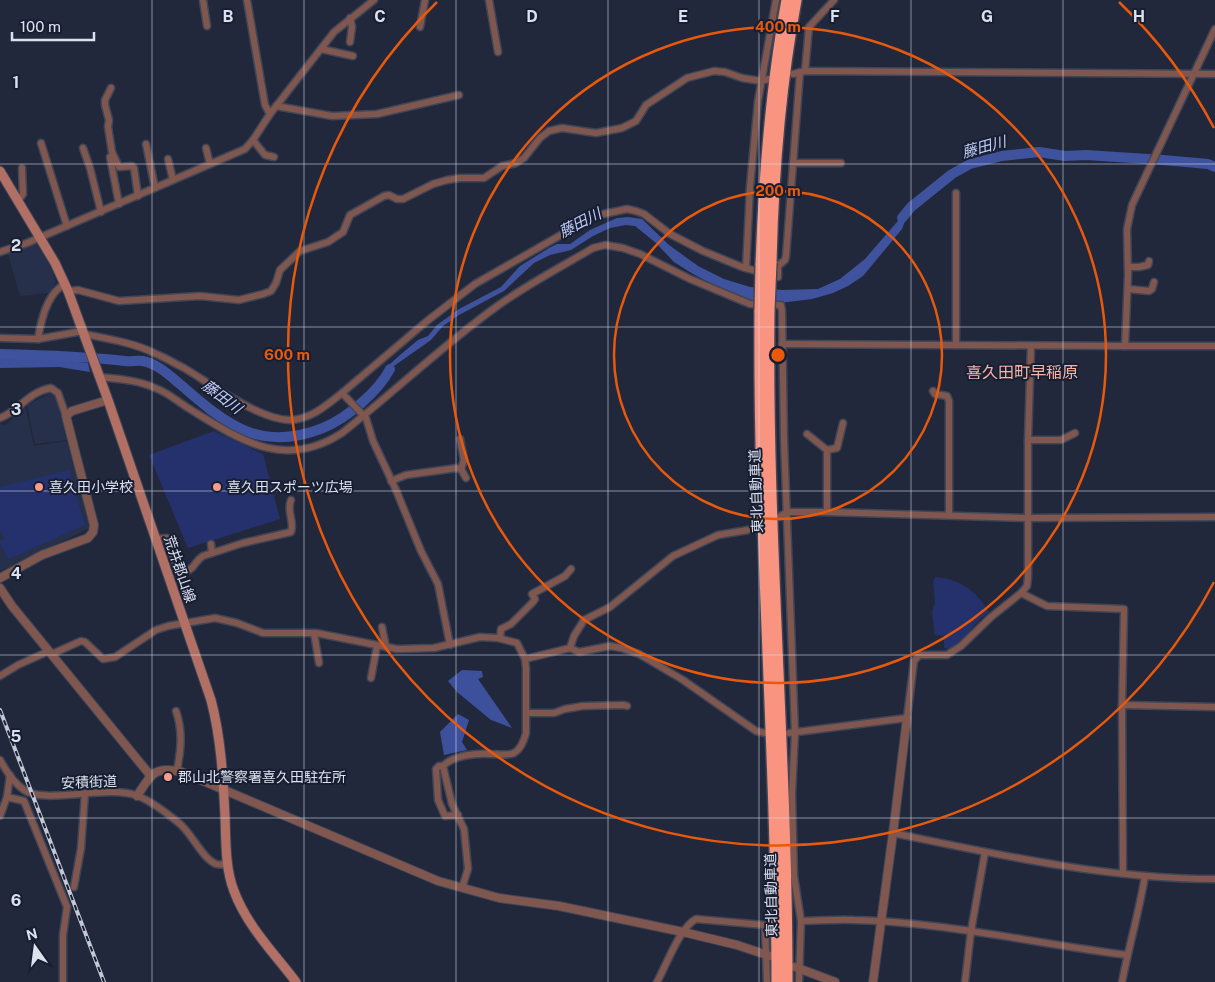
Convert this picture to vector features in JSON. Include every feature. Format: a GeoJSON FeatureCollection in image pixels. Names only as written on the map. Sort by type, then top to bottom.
{"type":"FeatureCollection","features":[{"type":"Feature","properties":{"kind":"highway","name":"東北自動車道"},"geometry":{"type":"LineString","coordinates":[[777,982],[774,816],[762,500],[768,141],[787,0]]}},
{"type":"Feature","properties":{"kind":"highway","name":"東北自動車道"},"geometry":{"type":"LineString","coordinates":[[766,264],[786,69],[796,0]]}},
{"type":"Feature","properties":{"kind":"highway","name":"東北自動車道"},"geometry":{"type":"LineString","coordinates":[[764,310],[768,366],[772,527],[784,817],[786,982]]}},
{"type":"Feature","properties":{"kind":"main road","name":"荒井郡山線"},"geometry":{"type":"LineString","coordinates":[[0,171],[40,237],[67,288],[108,400],[217,721],[224,790],[227,864],[233,890],[253,926],[296,982]]}},
{"type":"Feature","properties":{"kind":"street"},"geometry":{"type":"LineString","coordinates":[[203,0],[207,26]]}},
{"type":"Feature","properties":{"kind":"street"},"geometry":{"type":"LineString","coordinates":[[248,0],[263,96],[270,114]]}},
{"type":"Feature","properties":{"kind":"street"},"geometry":{"type":"LineString","coordinates":[[0,252],[101,212],[245,149],[334,32],[374,0]]}},
{"type":"Feature","properties":{"kind":"street"},"geometry":{"type":"LineString","coordinates":[[420,27],[425,0]]}},
{"type":"Feature","properties":{"kind":"street"},"geometry":{"type":"LineString","coordinates":[[489,0],[498,52]]}},
{"type":"Feature","properties":{"kind":"street"},"geometry":{"type":"LineString","coordinates":[[746,268],[750,178],[761,80],[776,0]]}},
{"type":"Feature","properties":{"kind":"street"},"geometry":{"type":"LineString","coordinates":[[0,338],[38,339],[84,335],[151,351],[252,408],[289,420],[304,418],[344,395],[427,322],[475,284],[594,216],[626,209],[636,211],[644,214],[670,234],[721,259],[778,276],[778,266],[785,260],[786,256],[793,163],[809,27],[834,0]]}},
{"type":"Feature","properties":{"kind":"street"},"geometry":{"type":"LineString","coordinates":[[350,18],[352,27],[350,42]]}},
{"type":"Feature","properties":{"kind":"street"},"geometry":{"type":"LineString","coordinates":[[1125,346],[1128,289],[1127,229],[1130,212],[1148,168],[1215,30]]}},
{"type":"Feature","properties":{"kind":"street"},"geometry":{"type":"LineString","coordinates":[[321,49],[353,56]]}},
{"type":"Feature","properties":{"kind":"street"},"geometry":{"type":"LineString","coordinates":[[38,339],[40,326],[58,287],[120,301],[200,296],[239,300],[263,294],[271,291],[280,270],[300,252],[328,242],[343,232],[350,216],[384,196],[389,195],[397,199],[403,199],[433,184],[447,180],[484,178],[502,166],[524,158],[540,138],[549,131],[562,128],[596,134],[622,128],[636,121],[649,103],[687,78],[714,71],[742,78],[768,79]]}},
{"type":"Feature","properties":{"kind":"street"},"geometry":{"type":"LineString","coordinates":[[792,74],[803,72],[1215,74]]}},
{"type":"Feature","properties":{"kind":"street"},"geometry":{"type":"LineString","coordinates":[[111,88],[105,100],[112,152],[119,167],[132,166],[134,168],[138,196]]}},
{"type":"Feature","properties":{"kind":"street"},"geometry":{"type":"LineString","coordinates":[[276,106],[332,116],[377,114],[458,95]]}},
{"type":"Feature","properties":{"kind":"street"},"geometry":{"type":"LineString","coordinates":[[253,140],[265,155],[274,157]]}},
{"type":"Feature","properties":{"kind":"street"},"geometry":{"type":"LineString","coordinates":[[41,143],[67,226]]}},
{"type":"Feature","properties":{"kind":"street"},"geometry":{"type":"LineString","coordinates":[[146,144],[155,188]]}},
{"type":"Feature","properties":{"kind":"street"},"geometry":{"type":"LineString","coordinates":[[82,148],[90,168],[101,212]]}},
{"type":"Feature","properties":{"kind":"street"},"geometry":{"type":"LineString","coordinates":[[206,148],[210,164]]}},
{"type":"Feature","properties":{"kind":"street"},"geometry":{"type":"LineString","coordinates":[[108,151],[119,204]]}},
{"type":"Feature","properties":{"kind":"street"},"geometry":{"type":"LineString","coordinates":[[168,159],[173,180]]}},
{"type":"Feature","properties":{"kind":"street"},"geometry":{"type":"LineString","coordinates":[[793,163],[841,163]]}},
{"type":"Feature","properties":{"kind":"street"},"geometry":{"type":"LineString","coordinates":[[18,201],[23,194],[22,168]]}},
{"type":"Feature","properties":{"kind":"street"},"geometry":{"type":"LineString","coordinates":[[956,193],[956,345]]}},
{"type":"Feature","properties":{"kind":"street"},"geometry":{"type":"LineString","coordinates":[[98,374],[156,388],[238,438],[264,447],[293,450],[329,442],[494,308],[528,286],[599,246],[622,248],[640,254],[690,279],[750,304],[781,305],[794,876],[801,921],[799,982]]}},
{"type":"Feature","properties":{"kind":"street"},"geometry":{"type":"LineString","coordinates":[[1128,267],[1148,265],[1149,261]]}},
{"type":"Feature","properties":{"kind":"street"},"geometry":{"type":"LineString","coordinates":[[1128,289],[1147,292],[1152,289],[1154,282]]}},
{"type":"Feature","properties":{"kind":"street"},"geometry":{"type":"LineString","coordinates":[[782,344],[1215,346]]}},
{"type":"Feature","properties":{"kind":"street"},"geometry":{"type":"LineString","coordinates":[[873,982],[894,833],[914,661],[919,655],[947,655],[961,646],[1027,586],[1031,346]]}},
{"type":"Feature","properties":{"kind":"street"},"geometry":{"type":"LineString","coordinates":[[0,418],[11,412],[24,400],[42,390],[51,388],[58,393],[66,416],[94,525],[93,532],[88,538],[42,554],[0,578]]}},
{"type":"Feature","properties":{"kind":"street"},"geometry":{"type":"LineString","coordinates":[[933,391],[935,394],[947,396],[949,401],[949,515]]}},
{"type":"Feature","properties":{"kind":"street"},"geometry":{"type":"LineString","coordinates":[[344,395],[363,415],[421,552],[438,584],[450,645]]}},
{"type":"Feature","properties":{"kind":"street"},"geometry":{"type":"LineString","coordinates":[[66,416],[72,411],[108,400]]}},
{"type":"Feature","properties":{"kind":"street"},"geometry":{"type":"LineString","coordinates":[[807,434],[827,450],[838,448],[843,423]]}},
{"type":"Feature","properties":{"kind":"street"},"geometry":{"type":"LineString","coordinates":[[1028,440],[1061,440],[1075,433]]}},
{"type":"Feature","properties":{"kind":"street"},"geometry":{"type":"LineString","coordinates":[[460,439],[464,460],[461,469],[466,478]]}},
{"type":"Feature","properties":{"kind":"street"},"geometry":{"type":"LineString","coordinates":[[827,450],[827,512]]}},
{"type":"Feature","properties":{"kind":"street"},"geometry":{"type":"LineString","coordinates":[[391,481],[406,475],[461,469]]}},
{"type":"Feature","properties":{"kind":"street"},"geometry":{"type":"LineString","coordinates":[[156,539],[166,538],[177,566],[183,571],[192,569],[200,557],[291,532],[293,528],[288,506],[291,500]]}},
{"type":"Feature","properties":{"kind":"street"},"geometry":{"type":"LineString","coordinates":[[779,517],[787,512],[1028,518],[1215,517]]}},
{"type":"Feature","properties":{"kind":"street"},"geometry":{"type":"LineString","coordinates":[[570,648],[574,636],[584,620],[610,607],[673,556],[718,534],[748,530],[755,526]]}},
{"type":"Feature","properties":{"kind":"street"},"geometry":{"type":"LineString","coordinates":[[212,544],[212,553]]}},
{"type":"Feature","properties":{"kind":"street"},"geometry":{"type":"LineString","coordinates":[[500,638],[501,629],[511,624],[533,602],[532,594],[565,576],[571,569]]}},
{"type":"Feature","properties":{"kind":"street"},"geometry":{"type":"LineString","coordinates":[[0,588],[12,606],[150,775]]}},
{"type":"Feature","properties":{"kind":"street"},"geometry":{"type":"LineString","coordinates":[[1021,593],[1048,606],[1124,609],[1122,705],[1123,873]]}},
{"type":"Feature","properties":{"kind":"street"},"geometry":{"type":"LineString","coordinates":[[0,676],[18,665],[81,640],[103,659],[109,659],[156,630],[168,626],[215,618],[237,623],[263,633],[314,634],[377,646],[418,650],[450,645],[474,637],[500,638],[517,642],[525,659],[527,714],[526,733],[523,742],[514,753],[507,755],[469,755],[439,766],[436,770],[438,800],[445,816],[458,815]]}},
{"type":"Feature","properties":{"kind":"street"},"geometry":{"type":"LineString","coordinates":[[382,628],[386,647]]}},
{"type":"Feature","properties":{"kind":"street"},"geometry":{"type":"LineString","coordinates":[[314,634],[319,662]]}},
{"type":"Feature","properties":{"kind":"street"},"geometry":{"type":"LineString","coordinates":[[371,678],[377,646]]}},
{"type":"Feature","properties":{"kind":"street"},"geometry":{"type":"LineString","coordinates":[[525,659],[570,648],[579,652],[610,646],[639,654],[683,680],[756,732],[765,732]]}},
{"type":"Feature","properties":{"kind":"street"},"geometry":{"type":"LineString","coordinates":[[527,714],[554,713],[565,708],[583,706],[624,704],[626,706]]}},
{"type":"Feature","properties":{"kind":"street"},"geometry":{"type":"LineString","coordinates":[[1122,705],[1215,707]]}},
{"type":"Feature","properties":{"kind":"street"},"geometry":{"type":"LineString","coordinates":[[176,711],[181,733],[181,752],[177,770]]}},
{"type":"Feature","properties":{"kind":"street"},"geometry":{"type":"LineString","coordinates":[[792,733],[907,718]]}},
{"type":"Feature","properties":{"kind":"street","name":"安積街道"},"geometry":{"type":"LineString","coordinates":[[0,760],[23,790],[32,794],[124,793],[138,796],[180,824],[208,859],[216,864],[227,864]]}},
{"type":"Feature","properties":{"kind":"street"},"geometry":{"type":"LineString","coordinates":[[443,766],[452,804],[464,829],[468,869],[462,888]]}},
{"type":"Feature","properties":{"kind":"street"},"geometry":{"type":"LineString","coordinates":[[138,796],[150,775],[161,770],[177,770],[323,830],[438,881],[499,898],[559,906],[683,932],[737,945],[768,956]]}},
{"type":"Feature","properties":{"kind":"street"},"geometry":{"type":"LineString","coordinates":[[0,816],[1,808],[7,797],[10,775]]}},
{"type":"Feature","properties":{"kind":"street"},"geometry":{"type":"LineString","coordinates":[[74,887],[81,848],[85,793]]}},
{"type":"Feature","properties":{"kind":"street"},"geometry":{"type":"LineString","coordinates":[[7,797],[24,801],[67,907],[63,935],[63,982]]}},
{"type":"Feature","properties":{"kind":"street"},"geometry":{"type":"LineString","coordinates":[[894,833],[1040,862],[1145,876],[1215,879]]}},
{"type":"Feature","properties":{"kind":"street"},"geometry":{"type":"LineString","coordinates":[[965,982],[971,931],[985,852]]}},
{"type":"Feature","properties":{"kind":"street"},"geometry":{"type":"LineString","coordinates":[[1122,982],[1145,876]]}},
{"type":"Feature","properties":{"kind":"street"},"geometry":{"type":"LineString","coordinates":[[657,982],[683,932],[696,919],[765,925],[768,956],[767,982]]}},
{"type":"Feature","properties":{"kind":"street"},"geometry":{"type":"LineString","coordinates":[[801,921],[882,921],[971,931],[1127,955]]}},
{"type":"Feature","properties":{"kind":"street"},"geometry":{"type":"LineString","coordinates":[[798,968],[835,982]]}},
{"type":"Feature","properties":{"kind":"shaded area"},"geometry":{"type":"Polygon","coordinates":[[[910,207],[902,229],[863,276],[833,293],[812,299],[780,303],[751,300],[718,287],[693,274],[674,262],[656,243],[635,226],[626,225],[610,228],[571,250],[550,255],[534,263],[504,291],[459,315],[443,326],[431,340],[394,366],[389,378],[384,380],[390,364],[400,355],[418,340],[428,336],[437,325],[459,309],[501,287],[520,266],[557,244],[570,244],[590,230],[617,218],[642,219],[669,245],[698,266],[724,279],[750,287],[782,290],[818,289],[840,279],[865,259],[910,207]]]}},
{"type":"Feature","properties":{"kind":"shaded area"},"geometry":{"type":"Polygon","coordinates":[[[38,242],[49,262],[56,282],[49,293],[20,296],[8,254],[38,242]]]}},
{"type":"Feature","properties":{"kind":"shaded area"},"geometry":{"type":"Polygon","coordinates":[[[0,357],[88,363],[90,372],[59,367],[0,368],[0,357]]]}},
{"type":"Feature","properties":{"kind":"shaded area"},"geometry":{"type":"Polygon","coordinates":[[[49,394],[57,397],[67,440],[35,444],[27,405],[49,394]]]}},
{"type":"Feature","properties":{"kind":"shaded area","name":"喜久田小学校"},"geometry":{"type":"Polygon","coordinates":[[[25,406],[34,446],[67,441],[90,528],[0,571],[0,424],[6,425],[25,406]]]}},
{"type":"Feature","properties":{"kind":"shaded area","name":"喜久田スポーツ広場"},"geometry":{"type":"Polygon","coordinates":[[[214,431],[263,454],[280,519],[188,548],[149,455],[214,431]]]}},
{"type":"Feature","properties":{"kind":"shaded area"},"geometry":{"type":"Polygon","coordinates":[[[69,470],[85,525],[9,559],[0,544],[0,541],[5,538],[0,531],[0,487],[69,470]]]}},
{"type":"Feature","properties":{"kind":"shaded area"},"geometry":{"type":"Polygon","coordinates":[[[936,577],[961,584],[979,598],[989,612],[981,618],[956,646],[950,649],[944,648],[944,636],[935,635],[932,612],[935,603],[933,581],[936,577]]]}},
{"type":"Feature","properties":{"kind":"shaded area"},"geometry":{"type":"Polygon","coordinates":[[[462,670],[482,671],[483,677],[478,679],[512,728],[491,720],[457,692],[448,681],[462,670]]]}},
{"type":"Feature","properties":{"kind":"shaded area"},"geometry":{"type":"Polygon","coordinates":[[[458,714],[469,720],[462,742],[467,750],[444,755],[440,732],[458,714]]]}},
{"type":"Feature","properties":{"kind":"waterway","name":"藤田川"},"geometry":{"type":"LineString","coordinates":[[902,218],[911,207],[952,174],[970,164],[1002,156],[1039,152],[1065,156],[1086,155],[1163,160],[1208,164],[1215,167]]}},
{"type":"Feature","properties":{"kind":"waterway","name":"藤田川"},"geometry":{"type":"LineString","coordinates":[[0,354],[47,355],[148,363],[164,371],[230,423],[246,431],[263,436],[281,437],[301,435],[323,428],[342,418],[378,387],[390,369]]}},
{"type":"Feature","properties":{"kind":"railway"},"geometry":{"type":"LineString","coordinates":[[0,710],[104,982]]}},
{"type":"Feature","properties":{"kind":"place","name":"喜久田小学校"},"geometry":{"type":"Point","coordinates":[39,487]}},
{"type":"Feature","properties":{"kind":"place","name":"喜久田スポーツ広場"},"geometry":{"type":"Point","coordinates":[217,487]}},
{"type":"Feature","properties":{"kind":"place","name":"郡山北警察署喜久田駐在所"},"geometry":{"type":"Point","coordinates":[168,777]}},
{"type":"Feature","properties":{"kind":"district","name":"喜久田町早稲原"},"geometry":{"type":"Point","coordinates":[1022,372]}}]}
